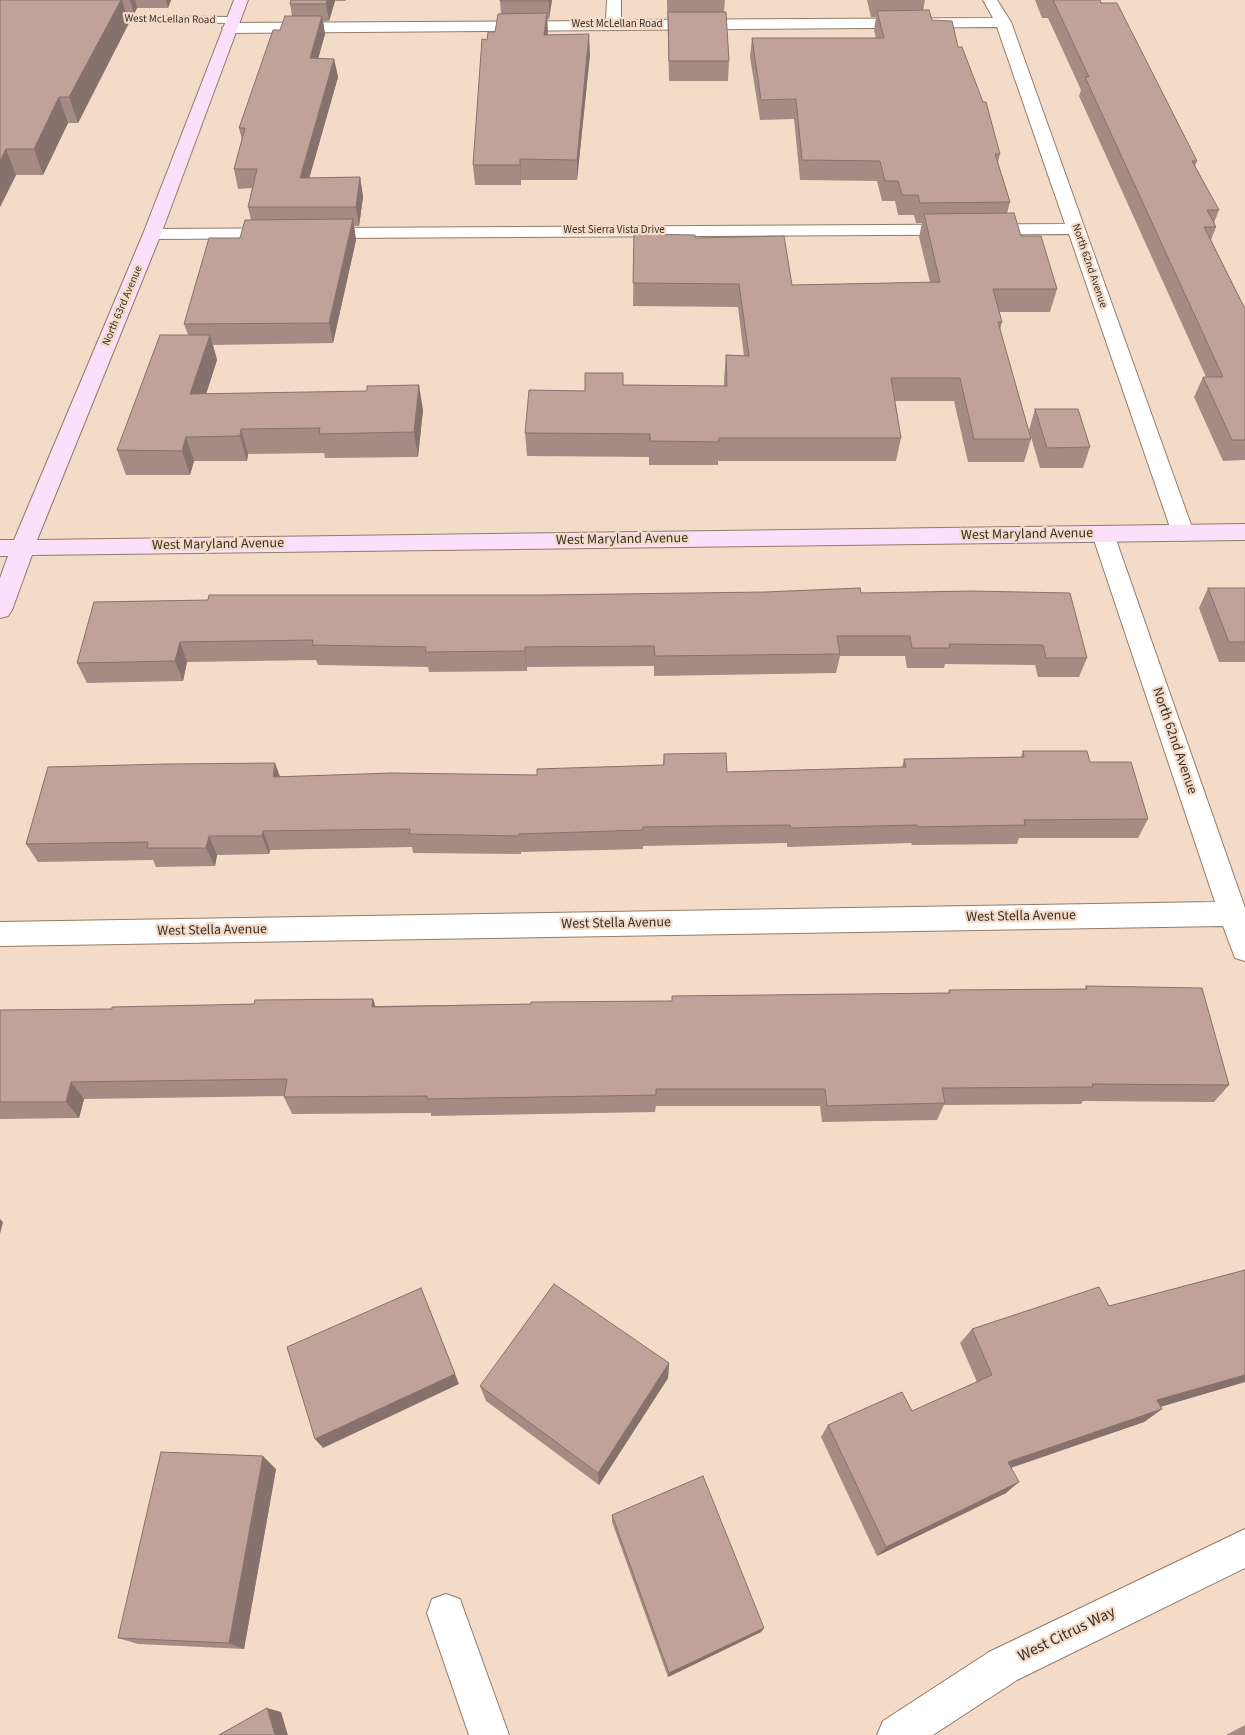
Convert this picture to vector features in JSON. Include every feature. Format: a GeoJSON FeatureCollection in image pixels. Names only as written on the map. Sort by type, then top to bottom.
{"type":"FeatureCollection","features":[{"type":"Feature","properties":{"kind":"street","name":"North 63rd Avenue"},"geometry":{"type":"LineString","coordinates":[[0,610],[23,548],[152,234],[241,0]]}},
{"type":"Feature","properties":{"kind":"street"},"geometry":{"type":"LineString","coordinates":[[613,25],[614,0]]}},
{"type":"Feature","properties":{"kind":"street","name":"North 62nd Avenue"},"geometry":{"type":"LineString","coordinates":[[990,0],[1003,22],[1184,533]]}},
{"type":"Feature","properties":{"kind":"street","name":"West McLellan Road"},"geometry":{"type":"LineString","coordinates":[[232,24],[613,25],[1003,22]]}},
{"type":"Feature","properties":{"kind":"street","name":"West Sierra Vista Drive"},"geometry":{"type":"LineString","coordinates":[[152,234],[1076,229]]}},
{"type":"Feature","properties":{"kind":"street","name":"West Maryland Avenue"},"geometry":{"type":"LineString","coordinates":[[0,548],[1245,532]]}},
{"type":"Feature","properties":{"kind":"street","name":"North 62nd Avenue"},"geometry":{"type":"LineString","coordinates":[[1103,534],[1245,948]]}},
{"type":"Feature","properties":{"kind":"street","name":"West Stella Avenue"},"geometry":{"type":"LineString","coordinates":[[0,934],[1233,914]]}},
{"type":"Feature","properties":{"kind":"street","name":"West Citrus Way"},"geometry":{"type":"LineString","coordinates":[[897,1735],[1003,1666],[1245,1548]]}},
{"type":"Feature","properties":{"kind":"street"},"geometry":{"type":"LineString","coordinates":[[446,1613],[489,1735]]}},
{"type":"Feature","properties":{"kind":"lane","name":"West McLellan Road"},"geometry":{"type":"LineString","coordinates":[[86,19],[232,24]]}},
{"type":"Feature","properties":{"kind":"building"},"geometry":{"type":"Polygon","coordinates":[[[0,0],[121,0],[69,97],[59,97],[34,149],[6,149],[0,161],[0,0]]]}},
{"type":"Feature","properties":{"kind":"building"},"geometry":{"type":"Polygon","coordinates":[[[291,0],[327,0],[326,4],[290,4],[291,0]]]}},
{"type":"Feature","properties":{"kind":"building"},"geometry":{"type":"Polygon","coordinates":[[[549,0],[549,1],[500,1],[549,0]]]}},
{"type":"Feature","properties":{"kind":"building"},"geometry":{"type":"Polygon","coordinates":[[[1053,0],[1100,0],[1101,3],[1117,3],[1197,161],[1192,161],[1219,210],[1207,210],[1216,227],[1204,227],[1245,307],[1245,440],[1232,440],[1203,377],[1223,377],[1085,77],[1089,77],[1053,0]]]}},
{"type":"Feature","properties":{"kind":"building"},"geometry":{"type":"Polygon","coordinates":[[[929,10],[932,20],[952,21],[958,47],[962,47],[983,102],[986,102],[1000,154],[995,154],[1010,202],[920,203],[918,195],[902,195],[898,181],[885,181],[880,161],[802,160],[796,99],[761,100],[752,38],[884,38],[877,11],[929,10]]]}},
{"type":"Feature","properties":{"kind":"building"},"geometry":{"type":"Polygon","coordinates":[[[668,12],[726,12],[729,61],[669,61],[668,12]]]}},
{"type":"Feature","properties":{"kind":"building"},"geometry":{"type":"Polygon","coordinates":[[[547,13],[544,35],[589,34],[577,160],[520,159],[520,165],[473,165],[482,39],[487,40],[488,32],[495,32],[498,14],[547,13]]]}},
{"type":"Feature","properties":{"kind":"building"},"geometry":{"type":"Polygon","coordinates":[[[285,16],[322,16],[310,58],[334,59],[300,178],[360,177],[356,207],[248,207],[257,169],[234,169],[245,128],[239,128],[273,30],[280,30],[285,16]]]}},
{"type":"Feature","properties":{"kind":"building"},"geometry":{"type":"Polygon","coordinates":[[[1014,213],[1021,236],[1041,236],[1057,289],[993,289],[1002,322],[998,322],[1031,439],[974,439],[960,378],[891,378],[901,438],[719,438],[719,442],[650,441],[650,434],[525,433],[529,390],[585,391],[585,373],[623,373],[623,385],[727,386],[726,355],[749,356],[739,284],[633,283],[634,234],[695,235],[695,238],[784,236],[792,285],[940,282],[924,214],[1014,213]]]}},
{"type":"Feature","properties":{"kind":"building"},"geometry":{"type":"Polygon","coordinates":[[[353,219],[329,323],[184,324],[209,238],[240,238],[245,220],[353,219]]]}},
{"type":"Feature","properties":{"kind":"building"},"geometry":{"type":"Polygon","coordinates":[[[160,335],[210,335],[190,394],[367,391],[367,386],[419,385],[414,432],[319,434],[320,428],[241,429],[240,436],[186,437],[182,451],[117,450],[160,335]]]}},
{"type":"Feature","properties":{"kind":"building"},"geometry":{"type":"Polygon","coordinates":[[[1035,409],[1078,409],[1090,447],[1047,448],[1035,409]]]}},
{"type":"Feature","properties":{"kind":"building"},"geometry":{"type":"Polygon","coordinates":[[[860,588],[861,593],[972,591],[1070,593],[1087,658],[1046,658],[1043,645],[949,644],[950,648],[912,648],[910,636],[837,636],[840,654],[655,656],[654,646],[525,647],[525,651],[425,652],[426,647],[312,645],[313,640],[180,642],[175,661],[77,663],[94,602],[208,600],[209,595],[545,595],[765,592],[860,588]]]}},
{"type":"Feature","properties":{"kind":"building"},"geometry":{"type":"Polygon","coordinates":[[[1208,588],[1245,588],[1245,642],[1229,642],[1208,588]]]}},
{"type":"Feature","properties":{"kind":"building"},"geometry":{"type":"Polygon","coordinates":[[[1023,751],[1087,751],[1090,762],[1131,762],[1148,819],[1024,820],[1025,825],[918,827],[917,825],[791,828],[790,825],[643,827],[643,830],[519,834],[519,836],[409,834],[410,829],[263,831],[262,836],[209,836],[206,848],[147,848],[148,842],[26,844],[48,767],[275,763],[273,777],[392,773],[537,775],[537,769],[664,765],[664,754],[726,753],[727,772],[906,767],[904,759],[1024,757],[1023,751]]]}},
{"type":"Feature","properties":{"kind":"building"},"geometry":{"type":"Polygon","coordinates":[[[1086,986],[1202,988],[1229,1085],[1092,1084],[1093,1087],[942,1088],[945,1103],[827,1106],[825,1089],[656,1089],[656,1095],[427,1099],[427,1096],[284,1097],[287,1079],[71,1082],[66,1102],[0,1102],[0,1010],[112,1009],[112,1007],[254,1004],[255,1000],[373,999],[372,1007],[531,1004],[531,1002],[672,1001],[672,996],[950,993],[949,990],[1087,989],[1086,986]]]}},
{"type":"Feature","properties":{"kind":"building"},"geometry":{"type":"Polygon","coordinates":[[[1245,1270],[1245,1375],[1157,1400],[1162,1409],[1008,1462],[1019,1482],[886,1547],[828,1425],[902,1392],[912,1411],[992,1375],[972,1329],[1099,1287],[1109,1306],[1245,1270]]]}},
{"type":"Feature","properties":{"kind":"building"},"geometry":{"type":"Polygon","coordinates":[[[554,1284],[669,1363],[598,1473],[480,1386],[554,1284]]]}},
{"type":"Feature","properties":{"kind":"building"},"geometry":{"type":"Polygon","coordinates":[[[421,1288],[455,1374],[315,1439],[287,1347],[421,1288]]]}},
{"type":"Feature","properties":{"kind":"building"},"geometry":{"type":"Polygon","coordinates":[[[161,1452],[263,1456],[229,1643],[118,1638],[161,1452]]]}},
{"type":"Feature","properties":{"kind":"building"},"geometry":{"type":"Polygon","coordinates":[[[703,1476],[764,1628],[669,1673],[612,1515],[703,1476]]]}},
{"type":"Feature","properties":{"kind":"building"},"geometry":{"type":"Polygon","coordinates":[[[267,1708],[275,1735],[219,1735],[267,1708]]]}}]}
